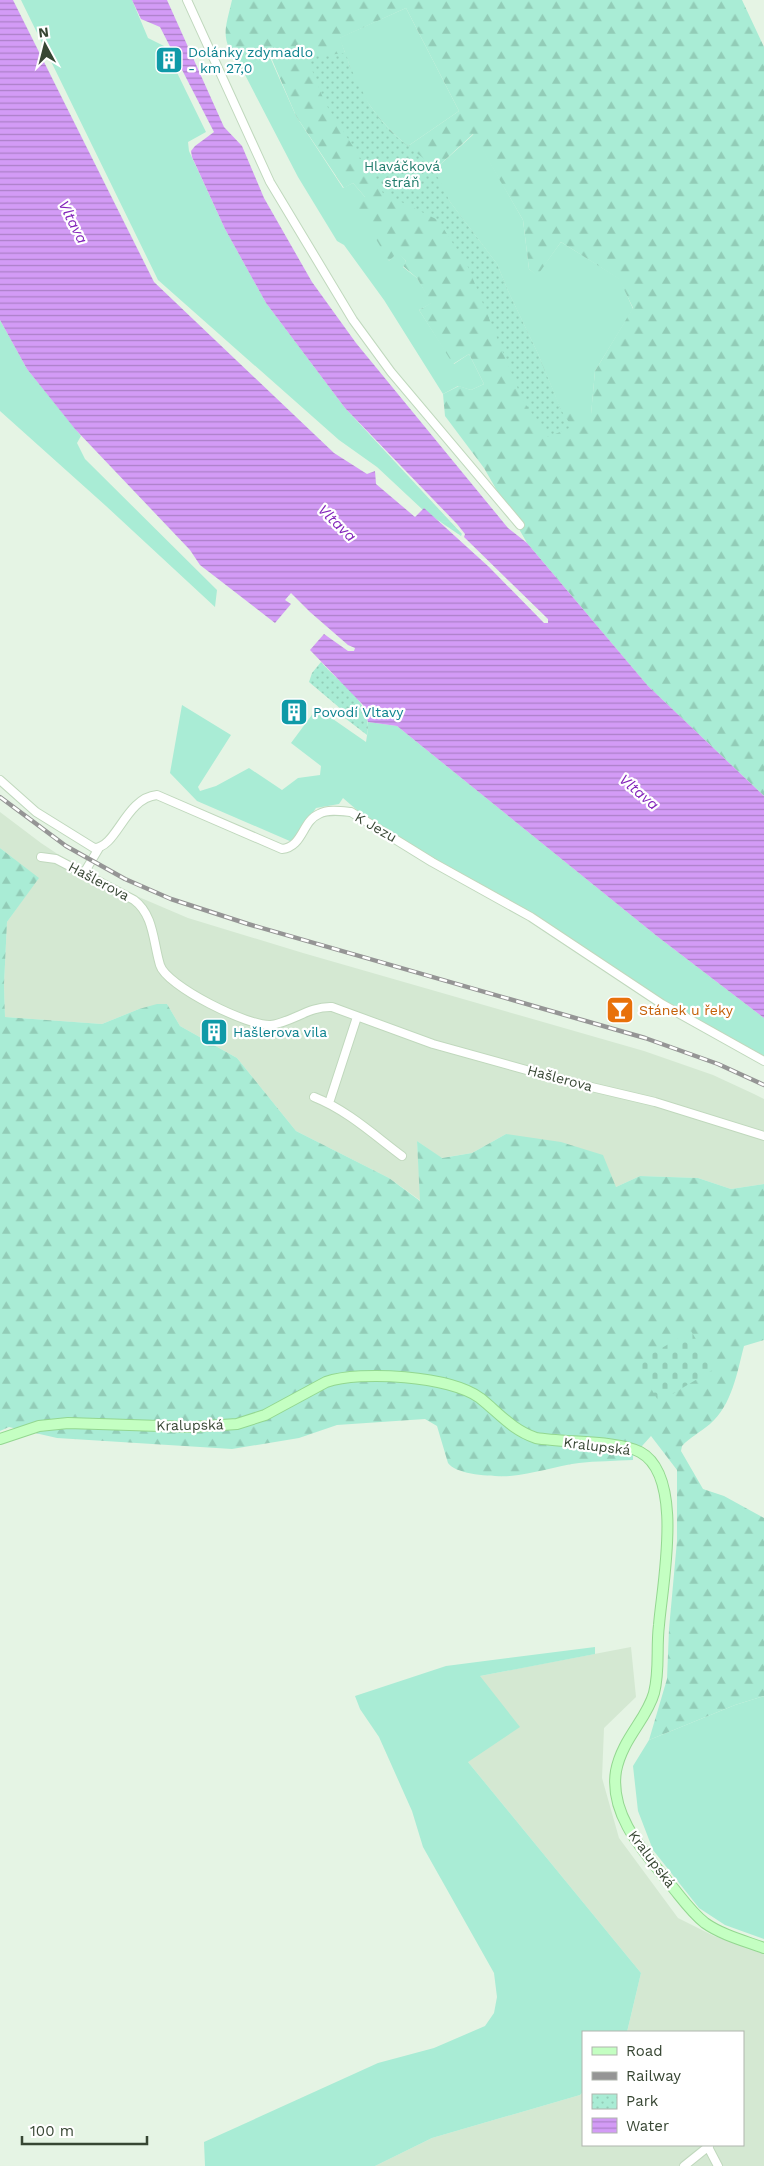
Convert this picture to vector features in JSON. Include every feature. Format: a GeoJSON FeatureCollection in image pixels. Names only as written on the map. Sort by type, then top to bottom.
{"type":"FeatureCollection","features":[{"type":"Feature","properties":{"kind":"street"},"geometry":{"type":"LineString","coordinates":[[187,0],[270,182],[348,313],[391,372],[520,525]]}},
{"type":"Feature","properties":{"kind":"street"},"geometry":{"type":"LineString","coordinates":[[0,780],[36,812],[89,846],[99,848],[84,873]]}},
{"type":"Feature","properties":{"kind":"street","name":"K Jezu"},"geometry":{"type":"LineString","coordinates":[[99,848],[105,845],[138,802],[149,796],[157,795],[282,849],[294,845],[320,812],[351,812],[432,862],[531,917],[662,1004],[764,1061]]}},
{"type":"Feature","properties":{"kind":"street","name":"Hašlerova"},"geometry":{"type":"LineString","coordinates":[[41,857],[56,858],[144,907],[153,934],[160,967],[181,987],[227,1013],[250,1023],[270,1025],[319,1006],[332,1007],[433,1044],[655,1102],[764,1136]]}},
{"type":"Feature","properties":{"kind":"street"},"geometry":{"type":"LineString","coordinates":[[328,1103],[357,1017]]}},
{"type":"Feature","properties":{"kind":"street"},"geometry":{"type":"LineString","coordinates":[[314,1097],[328,1103],[402,1156]]}},
{"type":"Feature","properties":{"kind":"street","name":"Kralupská"},"geometry":{"type":"LineString","coordinates":[[0,1439],[39,1426],[68,1423],[192,1427],[237,1424],[264,1415],[326,1382],[337,1378],[371,1374],[455,1386],[479,1397],[508,1424],[536,1438],[622,1446],[641,1452],[659,1475],[664,1489],[667,1508],[668,1555],[658,1626],[658,1676],[652,1700],[626,1742],[619,1760],[616,1780],[618,1800],[624,1819],[636,1842],[693,1912],[714,1928],[764,1948]]}},
{"type":"Feature","properties":{"kind":"street"},"geometry":{"type":"LineString","coordinates":[[684,2166],[708,2146],[718,2166]]}},
{"type":"Feature","properties":{"kind":"shaded area"},"geometry":{"type":"Polygon","coordinates":[[[0,812],[77,867],[120,889],[188,918],[644,1051],[713,1075],[754,1094],[764,1099],[764,1184],[731,1189],[698,1178],[640,1176],[616,1187],[506,1134],[472,1153],[441,1158],[417,1141],[421,1201],[389,1178],[296,1131],[237,1058],[180,1026],[167,1004],[139,1009],[102,1024],[5,1017],[4,985],[7,922],[38,878],[0,848],[0,812]]]}},
{"type":"Feature","properties":{"kind":"shaded area"},"geometry":{"type":"Polygon","coordinates":[[[631,1647],[636,1697],[604,1728],[602,1778],[619,1838],[678,1918],[714,1936],[764,1953],[764,2166],[375,2166],[432,2138],[582,2093],[582,2146],[744,2146],[744,2031],[627,2031],[641,1973],[468,1762],[480,1676],[631,1647]]]}},
{"type":"Feature","properties":{"kind":"green space"},"geometry":{"type":"Polygon","coordinates":[[[21,0],[132,0],[148,38],[164,46],[206,132],[188,142],[189,151],[225,229],[266,303],[345,408],[462,534],[461,536],[423,510],[377,467],[339,440],[158,280],[21,0]]]}},
{"type":"Feature","properties":{"kind":"green space"},"geometry":{"type":"Polygon","coordinates":[[[232,0],[742,0],[764,47],[764,796],[648,686],[527,543],[484,468],[445,416],[443,394],[459,386],[471,390],[484,384],[469,354],[453,364],[419,310],[431,303],[417,278],[403,266],[406,261],[397,253],[389,261],[358,209],[365,197],[353,183],[344,188],[296,116],[270,55],[242,69],[235,59],[227,43],[226,36],[232,0]],[[406,8],[340,38],[353,76],[365,99],[381,120],[408,146],[459,111],[406,8]],[[473,134],[433,171],[450,202],[497,264],[561,409],[591,414],[595,371],[633,308],[619,279],[561,242],[537,276],[529,269],[523,220],[473,134]]]}},
{"type":"Feature","properties":{"kind":"green space"},"geometry":{"type":"Polygon","coordinates":[[[406,8],[459,111],[408,146],[381,120],[365,99],[353,76],[339,38],[406,8]]]}},
{"type":"Feature","properties":{"kind":"green space","name":"Hlaváčková stráň"},"geometry":{"type":"Polygon","coordinates":[[[346,53],[349,65],[370,106],[389,131],[423,158],[439,179],[450,202],[497,264],[561,410],[572,427],[548,437],[522,399],[468,267],[438,220],[383,193],[325,103],[307,57],[346,53]]]}},
{"type":"Feature","properties":{"kind":"green space"},"geometry":{"type":"Polygon","coordinates":[[[269,55],[296,116],[343,188],[353,183],[365,197],[389,261],[397,252],[406,261],[403,267],[417,278],[432,303],[419,310],[454,364],[469,354],[484,384],[471,390],[458,386],[443,394],[384,300],[344,245],[337,241],[298,177],[242,69],[269,55]]]}},
{"type":"Feature","properties":{"kind":"green space"},"geometry":{"type":"Polygon","coordinates":[[[474,134],[523,220],[529,269],[537,275],[561,242],[620,279],[633,309],[595,371],[591,415],[561,410],[497,264],[450,202],[433,171],[474,134]]]}},
{"type":"Feature","properties":{"kind":"green space"},"geometry":{"type":"Polygon","coordinates":[[[0,320],[27,369],[81,436],[77,443],[85,459],[217,590],[215,607],[0,411],[0,320]]]}},
{"type":"Feature","properties":{"kind":"green space"},"geometry":{"type":"Polygon","coordinates":[[[321,662],[361,703],[368,723],[367,735],[341,715],[341,709],[309,682],[312,673],[321,662]]]}},
{"type":"Feature","properties":{"kind":"green space"},"geometry":{"type":"Polygon","coordinates":[[[182,705],[231,735],[198,787],[200,791],[216,786],[249,768],[282,790],[298,778],[320,775],[321,766],[291,743],[317,708],[366,742],[368,722],[397,726],[658,937],[764,1018],[764,1061],[373,824],[343,798],[339,804],[316,808],[292,842],[197,801],[170,773],[182,705]]]}},
{"type":"Feature","properties":{"kind":"green space"},"geometry":{"type":"Polygon","coordinates":[[[0,848],[39,878],[7,922],[4,985],[5,1017],[102,1024],[139,1009],[157,1004],[167,1004],[180,1026],[237,1058],[296,1131],[389,1178],[420,1201],[417,1141],[442,1158],[472,1153],[506,1134],[561,1142],[603,1155],[616,1187],[640,1176],[698,1178],[731,1189],[764,1184],[764,1340],[744,1346],[733,1388],[724,1408],[710,1424],[682,1446],[681,1451],[703,1489],[724,1496],[764,1518],[764,1696],[735,1705],[649,1740],[667,1679],[669,1629],[677,1541],[677,1470],[651,1436],[633,1456],[633,1460],[579,1463],[527,1474],[503,1476],[467,1473],[452,1467],[448,1463],[437,1426],[425,1419],[337,1425],[299,1438],[232,1449],[57,1438],[9,1427],[0,1431],[0,848]]]}},
{"type":"Feature","properties":{"kind":"green space"},"geometry":{"type":"Polygon","coordinates":[[[691,1331],[714,1369],[659,1402],[636,1363],[691,1331]]]}},
{"type":"Feature","properties":{"kind":"green space"},"geometry":{"type":"Polygon","coordinates":[[[595,1647],[595,1654],[480,1676],[520,1727],[468,1762],[641,1973],[627,2031],[582,2031],[582,2093],[580,2095],[432,2138],[375,2166],[205,2166],[204,2142],[378,2063],[434,2048],[485,2026],[494,2013],[497,1997],[494,1973],[423,1847],[412,1811],[379,1737],[360,1709],[355,1696],[446,1666],[595,1647]]]}},
{"type":"Feature","properties":{"kind":"green space"},"geometry":{"type":"Polygon","coordinates":[[[764,1696],[764,1939],[725,1925],[699,1908],[653,1850],[638,1811],[633,1766],[649,1740],[735,1705],[764,1696]]]}},
{"type":"Feature","properties":{"kind":"water","name":"Vltava"},"geometry":{"type":"Polygon","coordinates":[[[0,0],[13,0],[154,282],[334,453],[367,474],[375,471],[376,484],[415,517],[424,508],[489,567],[544,623],[548,623],[548,619],[464,537],[465,534],[457,524],[345,408],[266,303],[225,229],[192,157],[191,151],[195,146],[214,132],[160,27],[141,19],[132,0],[167,0],[224,127],[242,146],[264,198],[312,282],[356,343],[508,528],[527,543],[648,686],[764,796],[764,1018],[658,937],[397,726],[368,722],[363,705],[310,650],[324,634],[348,651],[354,651],[355,648],[348,645],[291,593],[285,600],[291,604],[275,623],[200,565],[190,550],[75,429],[27,369],[0,320],[0,0]]]}},
{"type":"Feature","properties":{"kind":"railway"},"geometry":{"type":"LineString","coordinates":[[0,797],[66,846],[125,879],[171,899],[248,924],[645,1038],[718,1064],[764,1085]]}},
{"type":"Feature","properties":{"kind":"place","name":"Dolánky zdymadlo - km 27,0"},"geometry":{"type":"Point","coordinates":[169,60]}},
{"type":"Feature","properties":{"kind":"place","name":"Povodí Vltavy"},"geometry":{"type":"Point","coordinates":[294,712]}},
{"type":"Feature","properties":{"kind":"place","name":"Stánek u řeky"},"geometry":{"type":"Point","coordinates":[620,1010]}},
{"type":"Feature","properties":{"kind":"place","name":"Hašlerova vila"},"geometry":{"type":"Point","coordinates":[214,1032]}}]}
